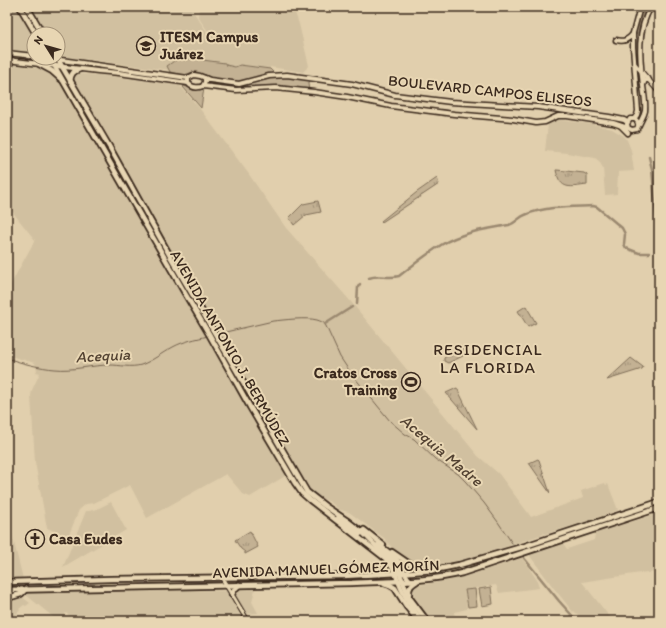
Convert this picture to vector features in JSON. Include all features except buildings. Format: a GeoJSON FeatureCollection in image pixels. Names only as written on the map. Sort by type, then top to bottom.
{"type":"FeatureCollection","features":[{"type":"Feature","properties":{"kind":"main road"},"geometry":{"type":"LineString","coordinates":[[20,7],[31,26]]}},
{"type":"Feature","properties":{"kind":"main road"},"geometry":{"type":"LineString","coordinates":[[27,7],[38,26]]}},
{"type":"Feature","properties":{"kind":"main road"},"geometry":{"type":"LineString","coordinates":[[616,40],[621,41],[630,38],[633,33],[640,7]]}},
{"type":"Feature","properties":{"kind":"main road"},"geometry":{"type":"LineString","coordinates":[[633,33],[638,111],[634,119],[630,119],[628,122],[628,128],[630,130],[637,129],[645,111],[640,49],[643,23],[651,7]]}},
{"type":"Feature","properties":{"kind":"main road"},"geometry":{"type":"LineString","coordinates":[[7,53],[26,55]]}},
{"type":"Feature","properties":{"kind":"main road"},"geometry":{"type":"LineString","coordinates":[[7,60],[26,62]]}},
{"type":"Feature","properties":{"kind":"main road"},"geometry":{"type":"LineString","coordinates":[[62,66],[188,83],[195,87],[203,86],[206,82],[205,78],[197,75],[188,78],[66,60]]}},
{"type":"Feature","properties":{"kind":"main road"},"geometry":{"type":"LineString","coordinates":[[41,66],[52,71],[63,81]]}},
{"type":"Feature","properties":{"kind":"main road","name":"AVENIDA ANTONIO J. BERMÚDEZ"},"geometry":{"type":"LineString","coordinates":[[55,66],[253,412],[299,489],[305,496],[387,559],[400,573],[398,581]]}},
{"type":"Feature","properties":{"kind":"main road","name":"AVENIDA ANTONIO J. BERMÚDEZ"},"geometry":{"type":"LineString","coordinates":[[62,66],[307,492],[346,520]]}},
{"type":"Feature","properties":{"kind":"main road"},"geometry":{"type":"LineString","coordinates":[[115,67],[115,72]]}},
{"type":"Feature","properties":{"kind":"main road"},"geometry":{"type":"LineString","coordinates":[[70,81],[72,73],[80,68]]}},
{"type":"Feature","properties":{"kind":"main road","name":"BOULEVARD CAMPOS ELISEOS"},"geometry":{"type":"LineString","coordinates":[[205,78],[239,84],[274,75],[287,75],[352,84],[395,95],[451,102],[538,107],[609,117],[628,122]]}},
{"type":"Feature","properties":{"kind":"main road"},"geometry":{"type":"LineString","coordinates":[[188,78],[188,83]]}},
{"type":"Feature","properties":{"kind":"main road"},"geometry":{"type":"LineString","coordinates":[[643,85],[645,80],[649,80]]}},
{"type":"Feature","properties":{"kind":"main road","name":"BOULEVARD CAMPOS ELISEOS"},"geometry":{"type":"LineString","coordinates":[[203,86],[236,90],[276,88],[329,94],[391,106],[540,123],[547,122],[558,116],[567,116],[608,122],[628,128]]}},
{"type":"Feature","properties":{"kind":"main road"},"geometry":{"type":"LineString","coordinates":[[634,119],[637,120],[639,125]]}},
{"type":"Feature","properties":{"kind":"main road"},"geometry":{"type":"LineString","coordinates":[[619,125],[628,133]]}},
{"type":"Feature","properties":{"kind":"main road"},"geometry":{"type":"LineString","coordinates":[[127,191],[132,188]]}},
{"type":"Feature","properties":{"kind":"main road","name":"AVENIDA MANUEL GÓMEZ MORÍN"},"geometry":{"type":"LineString","coordinates":[[7,582],[316,576],[383,574],[434,570],[448,568],[525,546],[659,502]]}},
{"type":"Feature","properties":{"kind":"main road","name":"AVENIDA MANUEL GÓMEZ MORÍN"},"geometry":{"type":"LineString","coordinates":[[7,591],[26,589],[124,588],[418,580],[459,573],[659,508]]}},
{"type":"Feature","properties":{"kind":"main road"},"geometry":{"type":"LineString","coordinates":[[331,516],[340,519],[392,555],[400,565],[400,573],[410,580]]}},
{"type":"Feature","properties":{"kind":"main road"},"geometry":{"type":"LineString","coordinates":[[346,520],[370,540]]}},
{"type":"Feature","properties":{"kind":"main road"},"geometry":{"type":"LineString","coordinates":[[346,520],[363,529],[411,565],[434,570]]}},
{"type":"Feature","properties":{"kind":"main road"},"geometry":{"type":"LineString","coordinates":[[387,559],[388,562],[383,574],[398,581],[410,597]]}},
{"type":"Feature","properties":{"kind":"main road"},"geometry":{"type":"LineString","coordinates":[[459,565],[456,569],[459,573]]}},
{"type":"Feature","properties":{"kind":"main road"},"geometry":{"type":"LineString","coordinates":[[447,576],[451,571],[448,568]]}},
{"type":"Feature","properties":{"kind":"main road"},"geometry":{"type":"LineString","coordinates":[[304,576],[306,579],[304,583]]}},
{"type":"Feature","properties":{"kind":"main road"},"geometry":{"type":"LineString","coordinates":[[312,583],[312,580],[316,576]]}},
{"type":"Feature","properties":{"kind":"main road"},"geometry":{"type":"LineString","coordinates":[[124,588],[128,583],[127,579]]}},
{"type":"Feature","properties":{"kind":"main road"},"geometry":{"type":"LineString","coordinates":[[133,587],[133,583],[136,579]]}},
{"type":"Feature","properties":{"kind":"main road"},"geometry":{"type":"LineString","coordinates":[[418,580],[409,587],[408,592],[422,620]]}},
{"type":"Feature","properties":{"kind":"main road"},"geometry":{"type":"LineString","coordinates":[[8,599],[15,594],[16,581]]}},
{"type":"Feature","properties":{"kind":"main road"},"geometry":{"type":"LineString","coordinates":[[398,581],[407,603],[422,620]]}},
{"type":"Feature","properties":{"kind":"main road"},"geometry":{"type":"LineString","coordinates":[[376,582],[392,586],[407,608],[422,620]]}},
{"type":"Feature","properties":{"kind":"main road"},"geometry":{"type":"LineString","coordinates":[[232,594],[239,585]]}},
{"type":"Feature","properties":{"kind":"main road"},"geometry":{"type":"LineString","coordinates":[[8,599],[21,594],[26,589]]}},
{"type":"Feature","properties":{"kind":"main road"},"geometry":{"type":"LineString","coordinates":[[7,591],[9,595],[8,599]]}},
{"type":"Feature","properties":{"kind":"street"},"geometry":{"type":"LineString","coordinates":[[7,70],[13,60]]}},
{"type":"Feature","properties":{"kind":"street"},"geometry":{"type":"LineString","coordinates":[[635,63],[659,92]]}},
{"type":"Feature","properties":{"kind":"street"},"geometry":{"type":"LineString","coordinates":[[222,577],[246,618]]}},
{"type":"Feature","properties":{"kind":"shaded area"},"geometry":{"type":"Polygon","coordinates":[[[7,7],[190,7],[209,35],[210,34],[198,17],[199,7],[293,7],[299,24],[309,66],[303,72],[270,67],[270,69],[240,65],[235,67],[225,65],[225,63],[180,57],[167,66],[169,70],[66,57],[66,26],[26,26],[26,53],[7,50],[7,7]]]}},
{"type":"Feature","properties":{"kind":"shaded area"},"geometry":{"type":"Polygon","coordinates":[[[13,64],[43,69],[56,76],[50,66],[64,66],[66,70],[78,74],[103,75],[178,85],[181,87],[200,109],[248,173],[286,228],[352,303],[478,456],[499,474],[531,517],[583,498],[581,491],[605,483],[606,485],[608,484],[618,510],[592,520],[545,534],[542,531],[544,534],[469,559],[432,567],[411,563],[398,555],[384,538],[349,512],[340,510],[308,488],[297,469],[250,497],[243,494],[226,474],[147,518],[130,485],[94,503],[86,504],[79,510],[68,537],[47,528],[35,462],[31,396],[32,390],[40,373],[36,372],[37,370],[35,363],[7,355],[7,292],[35,240],[7,205],[7,72],[13,64]]]}},
{"type":"Feature","properties":{"kind":"shaded area"},"geometry":{"type":"Polygon","coordinates":[[[558,120],[593,124],[612,129],[624,136],[631,150],[634,171],[618,172],[617,194],[605,195],[603,168],[599,161],[595,158],[545,151],[548,124],[558,120]]]}},
{"type":"Feature","properties":{"kind":"shaded area"},"geometry":{"type":"Polygon","coordinates":[[[111,502],[126,530],[63,567],[86,511],[97,509],[111,502]]]}},
{"type":"Feature","properties":{"kind":"shaded area"},"geometry":{"type":"Polygon","coordinates":[[[659,513],[659,571],[582,582],[613,621],[584,621],[574,611],[573,612],[529,553],[562,542],[567,549],[594,540],[597,531],[659,513]]]}},
{"type":"Feature","properties":{"kind":"shaded area"},"geometry":{"type":"Polygon","coordinates":[[[7,515],[23,579],[7,579],[7,515]]]}},
{"type":"Feature","properties":{"kind":"shaded area"},"geometry":{"type":"Polygon","coordinates":[[[522,558],[537,580],[539,588],[499,593],[496,585],[465,590],[467,609],[454,612],[457,621],[431,621],[413,594],[411,594],[412,587],[415,586],[461,577],[522,558]]]}},
{"type":"Feature","properties":{"kind":"shaded area"},"geometry":{"type":"Polygon","coordinates":[[[236,589],[255,589],[252,602],[258,613],[247,614],[234,593],[236,589]]]}},
{"type":"Feature","properties":{"kind":"shaded area"},"geometry":{"type":"Polygon","coordinates":[[[191,590],[227,591],[240,616],[244,620],[75,621],[66,613],[60,621],[58,621],[25,594],[27,593],[191,590]]]}},
{"type":"Feature","properties":{"kind":"shaded area"},"geometry":{"type":"Polygon","coordinates":[[[21,596],[30,603],[19,609],[20,610],[13,618],[7,610],[7,604],[21,596]]]}},
{"type":"Feature","properties":{"kind":"green space"},"geometry":{"type":"Polygon","coordinates":[[[180,57],[225,63],[226,65],[235,67],[240,65],[270,69],[274,73],[238,82],[208,78],[197,72],[184,75],[170,72],[167,66],[180,57]]]}},
{"type":"Feature","properties":{"kind":"green space"},"geometry":{"type":"Polygon","coordinates":[[[280,77],[309,80],[309,90],[237,88],[206,84],[207,82],[240,86],[280,77]]]}},
{"type":"Feature","properties":{"kind":"green space"},"geometry":{"type":"Polygon","coordinates":[[[183,87],[196,90],[204,88],[201,108],[183,87]]]}},
{"type":"Feature","properties":{"kind":"green space"},"geometry":{"type":"Polygon","coordinates":[[[556,170],[584,173],[587,175],[587,185],[571,187],[563,185],[556,170]]]}},
{"type":"Feature","properties":{"kind":"green space"},"geometry":{"type":"Polygon","coordinates":[[[437,178],[439,184],[382,222],[381,221],[417,192],[437,178]]]}},
{"type":"Feature","properties":{"kind":"green space"},"geometry":{"type":"Polygon","coordinates":[[[318,201],[321,212],[306,215],[294,225],[289,218],[303,204],[318,201]]]}},
{"type":"Feature","properties":{"kind":"green space"},"geometry":{"type":"Polygon","coordinates":[[[526,306],[536,323],[528,327],[518,311],[526,306]]]}},
{"type":"Feature","properties":{"kind":"green space"},"geometry":{"type":"Polygon","coordinates":[[[461,346],[463,348],[463,356],[448,363],[444,361],[444,358],[461,346]]]}},
{"type":"Feature","properties":{"kind":"green space"},"geometry":{"type":"Polygon","coordinates":[[[631,358],[643,367],[642,369],[607,380],[631,358]]]}},
{"type":"Feature","properties":{"kind":"green space"},"geometry":{"type":"Polygon","coordinates":[[[457,388],[477,429],[446,393],[457,388]]]}},
{"type":"Feature","properties":{"kind":"green space"},"geometry":{"type":"Polygon","coordinates":[[[538,459],[539,460],[550,493],[529,463],[538,459]]]}},
{"type":"Feature","properties":{"kind":"green space"},"geometry":{"type":"Polygon","coordinates":[[[250,531],[258,547],[245,554],[235,540],[250,531]]]}},
{"type":"Feature","properties":{"kind":"green space"},"geometry":{"type":"Polygon","coordinates":[[[491,587],[493,604],[482,606],[479,589],[491,587]]]}},
{"type":"Feature","properties":{"kind":"green space"},"geometry":{"type":"Polygon","coordinates":[[[475,589],[477,606],[468,607],[465,590],[475,589]]]}},
{"type":"Feature","properties":{"kind":"waterway"},"geometry":{"type":"LineString","coordinates":[[643,105],[637,43],[638,30],[646,7]]}},
{"type":"Feature","properties":{"kind":"waterway"},"geometry":{"type":"LineString","coordinates":[[649,157],[652,169],[659,250]]}},
{"type":"Feature","properties":{"kind":"waterway"},"geometry":{"type":"LineString","coordinates":[[369,278],[376,276],[399,276],[436,248],[457,237],[509,225],[523,216],[533,212],[559,208],[597,207],[622,228],[625,234],[624,244],[626,248],[639,253],[649,253]]}},
{"type":"Feature","properties":{"kind":"waterway"},"geometry":{"type":"LineString","coordinates":[[357,304],[358,287],[360,284]]}},
{"type":"Feature","properties":{"kind":"waterway"},"geometry":{"type":"LineString","coordinates":[[325,324],[352,307]]}},
{"type":"Feature","properties":{"kind":"waterway","name":"Acequia Madre"},"geometry":{"type":"LineString","coordinates":[[217,334],[273,321],[307,319],[317,320],[325,324],[340,357],[350,372],[390,421],[405,434],[414,439],[435,459],[458,474],[484,503],[512,543]]}},
{"type":"Feature","properties":{"kind":"waterway","name":"Acequia"},"geometry":{"type":"LineString","coordinates":[[7,358],[37,366],[62,369],[75,369],[103,365],[137,366],[177,345],[208,336]]}},
{"type":"Feature","properties":{"kind":"waterway","name":"Acequia Madre"},"geometry":{"type":"LineString","coordinates":[[524,558],[577,621]]}},
{"type":"Feature","properties":{"kind":"place","name":"ITESM Campus Juárez"},"geometry":{"type":"Point","coordinates":[146,46]}},
{"type":"Feature","properties":{"kind":"place","name":"Cratos Cross Training"},"geometry":{"type":"Point","coordinates":[411,382]}},
{"type":"Feature","properties":{"kind":"place","name":"Casa Eudes"},"geometry":{"type":"Point","coordinates":[35,539]}},
{"type":"Feature","properties":{"kind":"district","name":"RESIDENCIAL LA FLORIDA"},"geometry":{"type":"Point","coordinates":[488,358]}}]}
